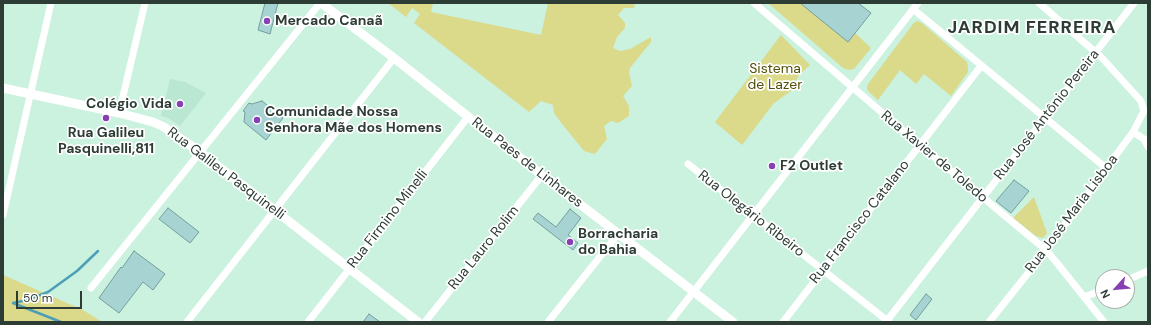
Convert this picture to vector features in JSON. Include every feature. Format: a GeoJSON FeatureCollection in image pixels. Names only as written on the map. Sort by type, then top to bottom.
{"type":"FeatureCollection","features":[{"type":"Feature","properties":{"kind":"street"},"geometry":{"type":"LineString","coordinates":[[3,215],[51,3]]}},
{"type":"Feature","properties":{"kind":"street"},"geometry":{"type":"LineString","coordinates":[[119,113],[146,3]]}},
{"type":"Feature","properties":{"kind":"street"},"geometry":{"type":"LineString","coordinates":[[91,288],[320,3]]}},
{"type":"Feature","properties":{"kind":"street","name":"Rua Paes de Linhares"},"geometry":{"type":"LineString","coordinates":[[320,3],[394,58],[542,175],[733,322]]}},
{"type":"Feature","properties":{"kind":"street","name":"Rua Xavier de Toledo"},"geometry":{"type":"LineString","coordinates":[[754,3],[982,198],[1046,250],[1104,322]]}},
{"type":"Feature","properties":{"kind":"street"},"geometry":{"type":"LineString","coordinates":[[670,322],[918,3]]}},
{"type":"Feature","properties":{"kind":"street"},"geometry":{"type":"LineString","coordinates":[[1039,3],[1096,52]]}},
{"type":"Feature","properties":{"kind":"street","name":"Rua José Antônio Pereira"},"geometry":{"type":"LineString","coordinates":[[887,321],[1134,3]]}},
{"type":"Feature","properties":{"kind":"street"},"geometry":{"type":"LineString","coordinates":[[913,9],[1106,168]]}},
{"type":"Feature","properties":{"kind":"street","name":"Rua José Maria Lisboa"},"geometry":{"type":"LineString","coordinates":[[989,322],[1046,250],[1133,132],[1144,111],[1141,101],[1096,52]]}},
{"type":"Feature","properties":{"kind":"street"},"geometry":{"type":"LineString","coordinates":[[187,322],[394,58]]}},
{"type":"Feature","properties":{"kind":"street","name":"Rua Francisco Catalano"},"geometry":{"type":"LineString","coordinates":[[783,322],[981,66]]}},
{"type":"Feature","properties":{"kind":"street","name":"Rua Galileu Pasquinelli"},"geometry":{"type":"LineString","coordinates":[[3,88],[119,113],[153,122],[164,127],[200,152],[418,322]]}},
{"type":"Feature","properties":{"kind":"street","name":"Rua Firmino Minelli"},"geometry":{"type":"LineString","coordinates":[[308,322],[468,117]]}},
{"type":"Feature","properties":{"kind":"street"},"geometry":{"type":"LineString","coordinates":[[1133,132],[1144,139],[1148,147]]}},
{"type":"Feature","properties":{"kind":"street","name":"Rua Olegário Ribeiro"},"geometry":{"type":"LineString","coordinates":[[688,164],[887,321]]}},
{"type":"Feature","properties":{"kind":"street","name":"Rua Lauro Rolim"},"geometry":{"type":"LineString","coordinates":[[425,322],[542,175]]}},
{"type":"Feature","properties":{"kind":"street"},"geometry":{"type":"LineString","coordinates":[[548,322],[618,234]]}},
{"type":"Feature","properties":{"kind":"street"},"geometry":{"type":"LineString","coordinates":[[1135,277],[1148,271]]}},
{"type":"Feature","properties":{"kind":"street"},"geometry":{"type":"LineString","coordinates":[[1084,297],[1095,293]]}},
{"type":"Feature","properties":{"kind":"shaded area","name":"Colégio Vida"},"geometry":{"type":"Polygon","coordinates":[[[170,79],[185,82],[206,93],[180,126],[168,118],[161,116],[170,79]]]}},
{"type":"Feature","properties":{"kind":"green space"},"geometry":{"type":"Polygon","coordinates":[[[388,3],[433,3],[431,12],[541,35],[548,3],[635,3],[634,8],[624,8],[618,15],[625,23],[625,28],[617,37],[613,48],[620,51],[630,49],[651,37],[651,42],[630,68],[629,73],[632,86],[623,96],[629,106],[629,116],[618,123],[611,121],[604,126],[607,139],[595,154],[584,151],[554,113],[553,105],[541,101],[529,112],[414,23],[420,14],[412,8],[406,17],[388,3]]]}},
{"type":"Feature","properties":{"kind":"green space"},"geometry":{"type":"Polygon","coordinates":[[[768,3],[800,3],[848,41],[855,33],[871,48],[854,69],[849,70],[843,68],[768,3]]]}},
{"type":"Feature","properties":{"kind":"green space"},"geometry":{"type":"Polygon","coordinates":[[[918,21],[967,62],[968,72],[951,96],[924,74],[916,84],[900,70],[878,100],[868,91],[868,84],[913,24],[918,21]]]}},
{"type":"Feature","properties":{"kind":"green space","name":"Sistema de Lazer"},"geometry":{"type":"Polygon","coordinates":[[[781,35],[810,65],[799,75],[791,91],[774,103],[742,145],[715,122],[781,35]]]}},
{"type":"Feature","properties":{"kind":"green space"},"geometry":{"type":"Polygon","coordinates":[[[1034,197],[1047,233],[1043,238],[1036,236],[1013,218],[1034,197]]]}},
{"type":"Feature","properties":{"kind":"green space"},"geometry":{"type":"Polygon","coordinates":[[[3,275],[83,310],[102,322],[3,322],[3,275]]]}},
{"type":"Feature","properties":{"kind":"building","name":"Mercado Canaã"},"geometry":{"type":"Polygon","coordinates":[[[265,3],[278,3],[270,34],[258,30],[265,3]]]}},
{"type":"Feature","properties":{"kind":"building"},"geometry":{"type":"Polygon","coordinates":[[[800,3],[858,3],[871,13],[848,42],[800,3]]]}},
{"type":"Feature","properties":{"kind":"building","name":"Comunidade Nossa Senhora Mãe dos Homens"},"geometry":{"type":"Polygon","coordinates":[[[262,101],[283,118],[266,140],[244,122],[245,112],[243,111],[249,103],[252,104],[262,101]]]}},
{"type":"Feature","properties":{"kind":"building"},"geometry":{"type":"Polygon","coordinates":[[[1014,180],[1029,191],[1011,213],[996,201],[1014,180]]]}},
{"type":"Feature","properties":{"kind":"building"},"geometry":{"type":"Polygon","coordinates":[[[168,208],[199,232],[190,243],[159,219],[168,208]]]}},
{"type":"Feature","properties":{"kind":"building"},"geometry":{"type":"Polygon","coordinates":[[[570,209],[581,218],[568,235],[578,243],[573,250],[533,219],[538,213],[556,227],[570,209]]]}},
{"type":"Feature","properties":{"kind":"building"},"geometry":{"type":"Polygon","coordinates":[[[134,251],[165,274],[153,290],[143,282],[119,313],[99,298],[134,251]]]}},
{"type":"Feature","properties":{"kind":"building"},"geometry":{"type":"Polygon","coordinates":[[[926,294],[932,299],[916,320],[910,315],[926,294]]]}},
{"type":"Feature","properties":{"kind":"building"},"geometry":{"type":"Polygon","coordinates":[[[369,314],[380,322],[363,322],[369,314]]]}},
{"type":"Feature","properties":{"kind":"waterway"},"geometry":{"type":"LineString","coordinates":[[13,303],[27,300],[48,292],[77,271],[98,251]]}},
{"type":"Feature","properties":{"kind":"waterway"},"geometry":{"type":"LineString","coordinates":[[13,303],[61,322]]}},
{"type":"Feature","properties":{"kind":"place","name":"Mercado Canaã"},"geometry":{"type":"Point","coordinates":[267,21]}},
{"type":"Feature","properties":{"kind":"place","name":"Colégio Vida"},"geometry":{"type":"Point","coordinates":[180,104]}},
{"type":"Feature","properties":{"kind":"place","name":"Rua Galileu Pasquinelli,811"},"geometry":{"type":"Point","coordinates":[106,118]}},
{"type":"Feature","properties":{"kind":"place","name":"Comunidade Nossa Senhora Mãe dos Homens"},"geometry":{"type":"Point","coordinates":[257,120]}},
{"type":"Feature","properties":{"kind":"place","name":"F2 Outlet"},"geometry":{"type":"Point","coordinates":[772,166]}},
{"type":"Feature","properties":{"kind":"place","name":"Borracharia do Bahia"},"geometry":{"type":"Point","coordinates":[570,242]}},
{"type":"Feature","properties":{"kind":"district","name":"JARDIM FERREIRA"},"geometry":{"type":"Point","coordinates":[1032,28]}}]}
